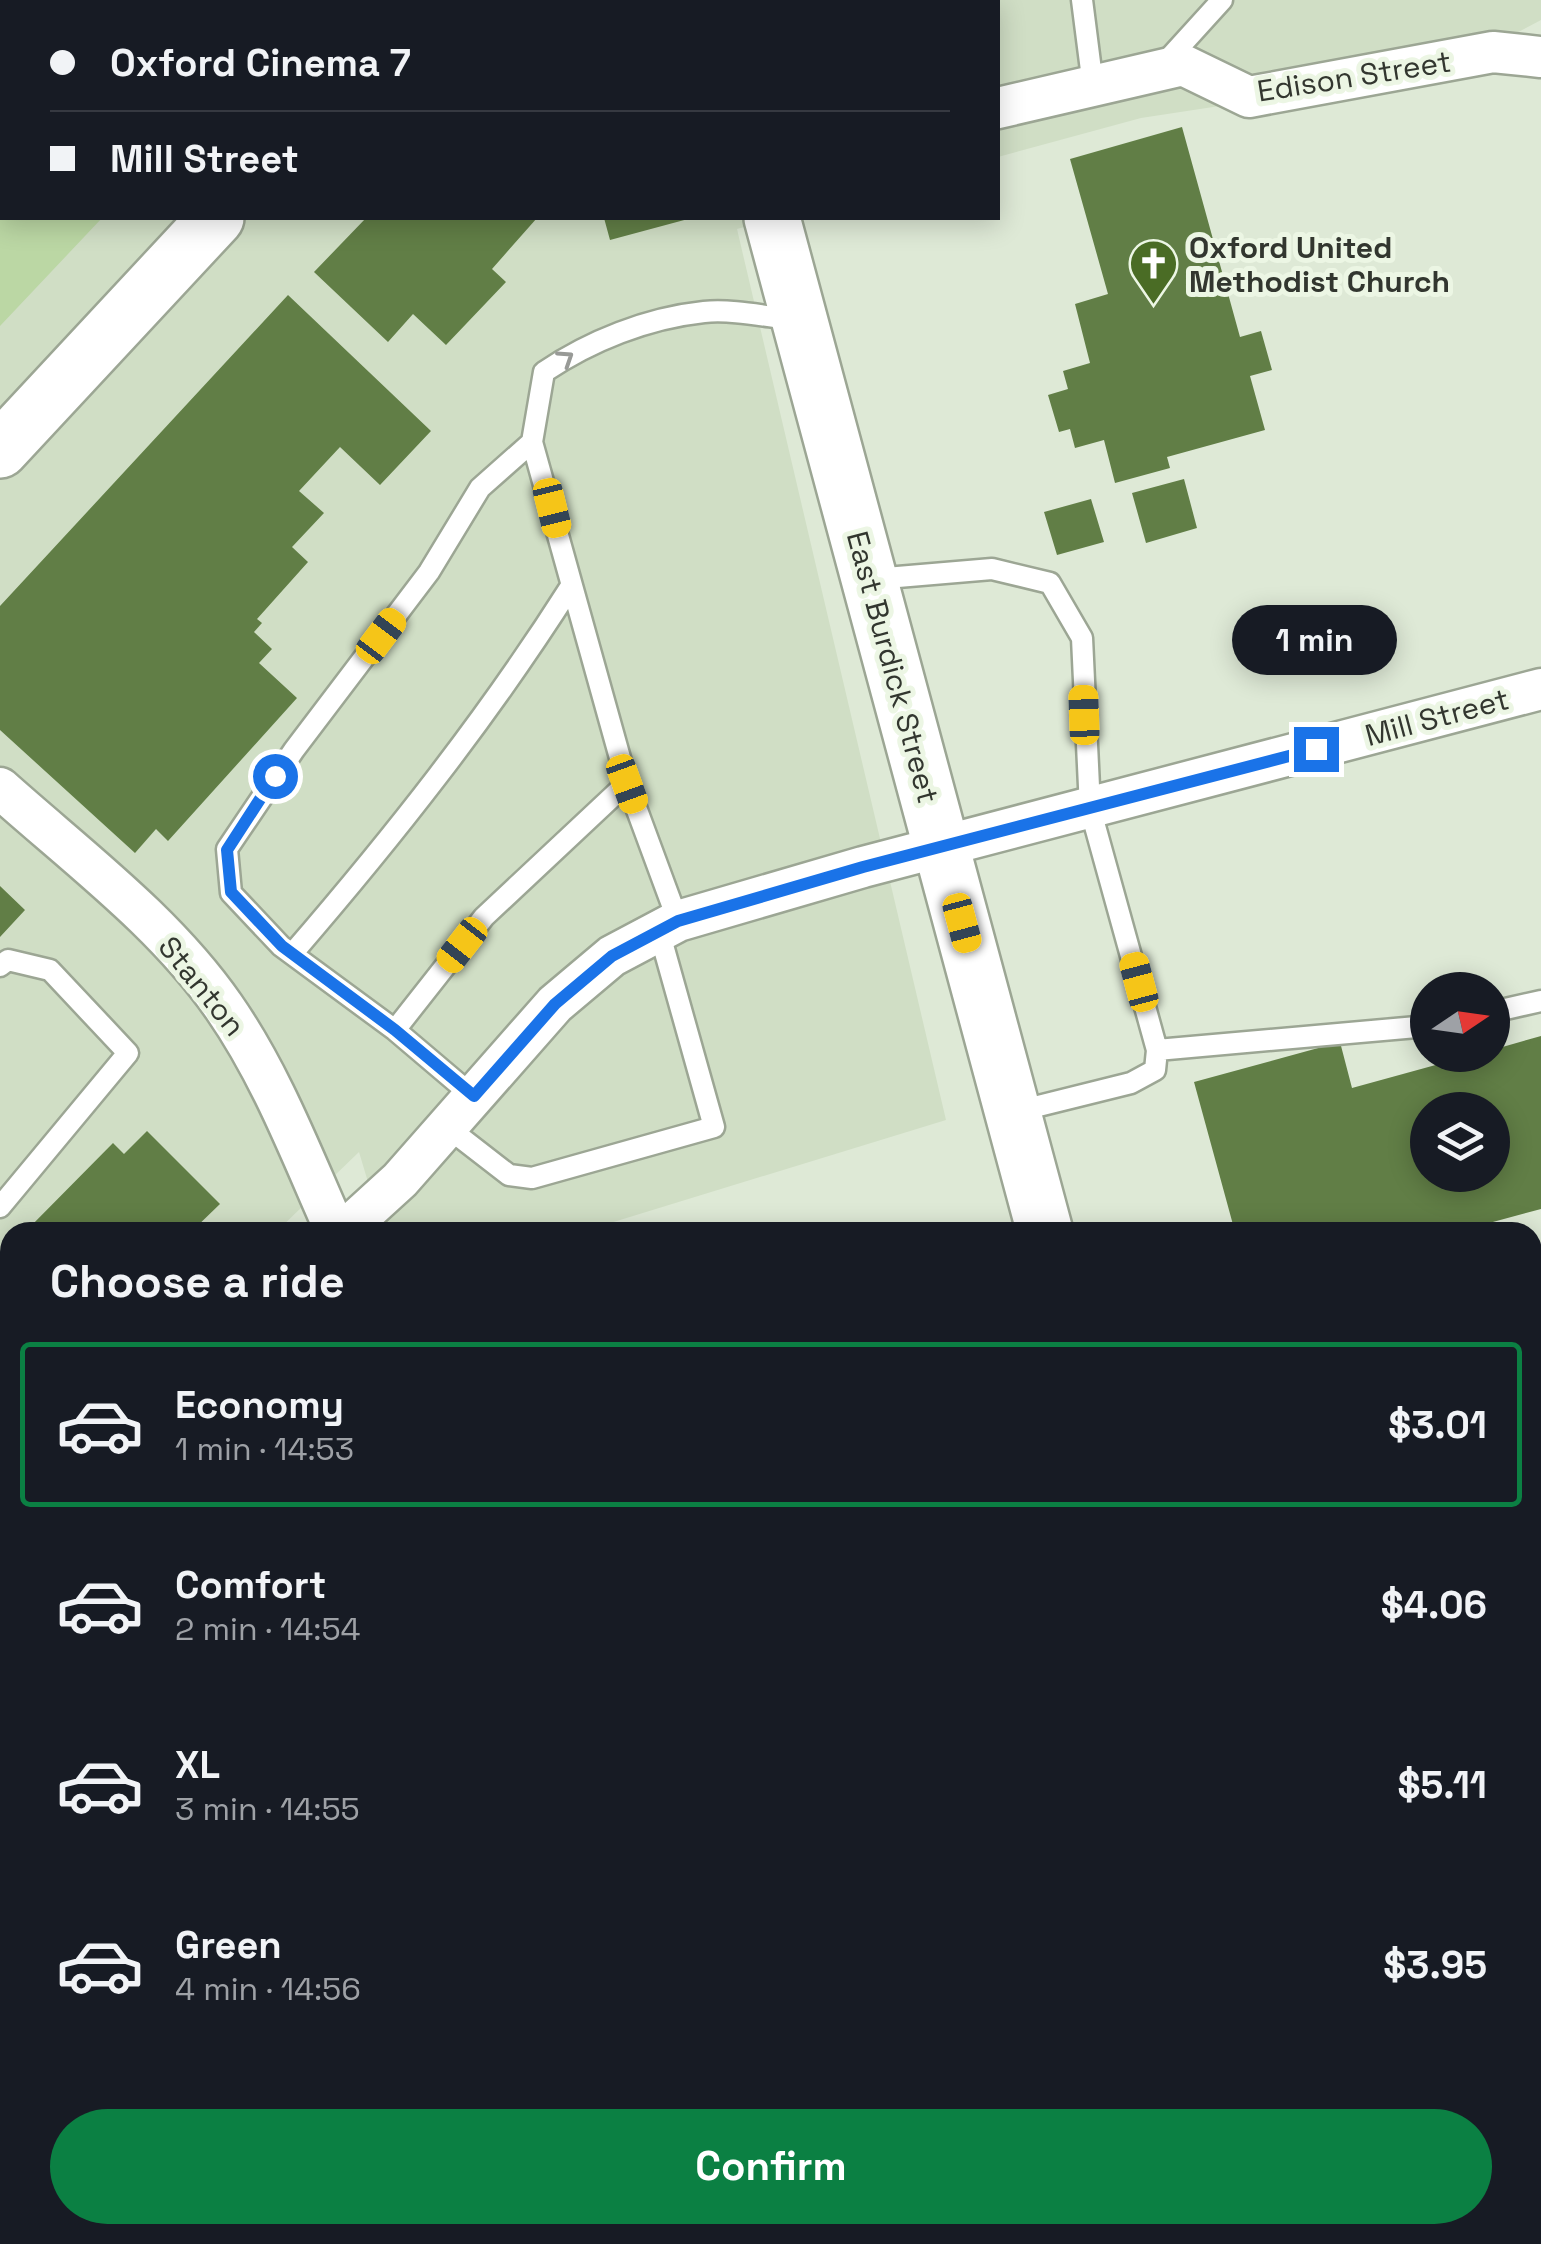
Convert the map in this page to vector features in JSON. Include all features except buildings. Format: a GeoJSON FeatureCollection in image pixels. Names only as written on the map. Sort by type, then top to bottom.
{"type":"FeatureCollection","features":[{"type":"Feature","properties":{"kind":"main road"},"geometry":{"type":"LineString","coordinates":[[0,450],[214,220]]}},
{"type":"Feature","properties":{"kind":"main road","name":"East Burdick Street"},"geometry":{"type":"LineString","coordinates":[[773,220],[1042,1222]]}},
{"type":"Feature","properties":{"kind":"street","name":"Edison Street"},"geometry":{"type":"LineString","coordinates":[[1000,108],[1184,65],[1249,97],[1493,52],[1541,56]]}},
{"type":"Feature","properties":{"kind":"street","name":"Mill Street"},"geometry":{"type":"LineString","coordinates":[[352,1222],[400,1180],[555,1004],[612,956],[668,926],[942,847],[1541,690]]}},
{"type":"Feature","properties":{"kind":"street","name":"Stanton"},"geometry":{"type":"LineString","coordinates":[[0,788],[159,932],[221,1003],[267,1079],[335,1222]]}},
{"type":"Feature","properties":{"kind":"lane"},"geometry":{"type":"LineString","coordinates":[[1082,0],[1093,86]]}},
{"type":"Feature","properties":{"kind":"lane"},"geometry":{"type":"LineString","coordinates":[[1158,70],[1222,0]]}},
{"type":"Feature","properties":{"kind":"lane"},"geometry":{"type":"LineString","coordinates":[[447,1127],[509,1175],[532,1178],[714,1127],[668,926],[532,442],[544,372],[580,348],[642,326],[706,312],[800,320]]}},
{"type":"Feature","properties":{"kind":"lane"},"geometry":{"type":"LineString","coordinates":[[474,1096],[395,1030],[292,954],[231,892],[227,850],[294,750],[429,572],[480,488],[532,442]]}},
{"type":"Feature","properties":{"kind":"lane"},"geometry":{"type":"LineString","coordinates":[[869,580],[992,568],[1050,583],[1082,638],[1090,808],[1158,1050],[1155,1070],[1131,1083],[1012,1113]]}},
{"type":"Feature","properties":{"kind":"lane"},"geometry":{"type":"LineString","coordinates":[[292,954],[392,838],[518,670],[571,586]]}},
{"type":"Feature","properties":{"kind":"lane"},"geometry":{"type":"LineString","coordinates":[[395,1030],[484,917],[627,784]]}},
{"type":"Feature","properties":{"kind":"lane"},"geometry":{"type":"LineString","coordinates":[[0,966],[8,960],[50,970],[128,1053],[0,1207]]}},
{"type":"Feature","properties":{"kind":"lane"},"geometry":{"type":"LineString","coordinates":[[1510,1008],[1541,1002]]}},
{"type":"Feature","properties":{"kind":"lane"},"geometry":{"type":"LineString","coordinates":[[1158,1050],[1410,1028]]}},
{"type":"Feature","properties":{"kind":"shaded area"},"geometry":{"type":"Polygon","coordinates":[[[1000,0],[1541,0],[1541,20],[1442,72],[1141,118],[1000,156],[1000,0]]]}},
{"type":"Feature","properties":{"kind":"shaded area"},"geometry":{"type":"Polygon","coordinates":[[[0,220],[769,220],[737,229],[946,1120],[614,1222],[380,1222],[359,1152],[286,1222],[0,1222],[0,220]]]}},
{"type":"Feature","properties":{"kind":"green space"},"geometry":{"type":"Polygon","coordinates":[[[0,220],[100,220],[0,326],[0,220]]]}},
{"type":"Feature","properties":{"kind":"place","name":"Oxford United Methodist Church"},"geometry":{"type":"Point","coordinates":[1154,306]}},
{"type":"Feature","properties":{"kind":"route"},"geometry":{"type":"LineString","coordinates":[[275,776],[227,850],[231,892],[282,946],[395,1030],[450,1080],[474,1096],[555,1004],[612,956],[678,921],[863,867],[1316,749]]}}]}
